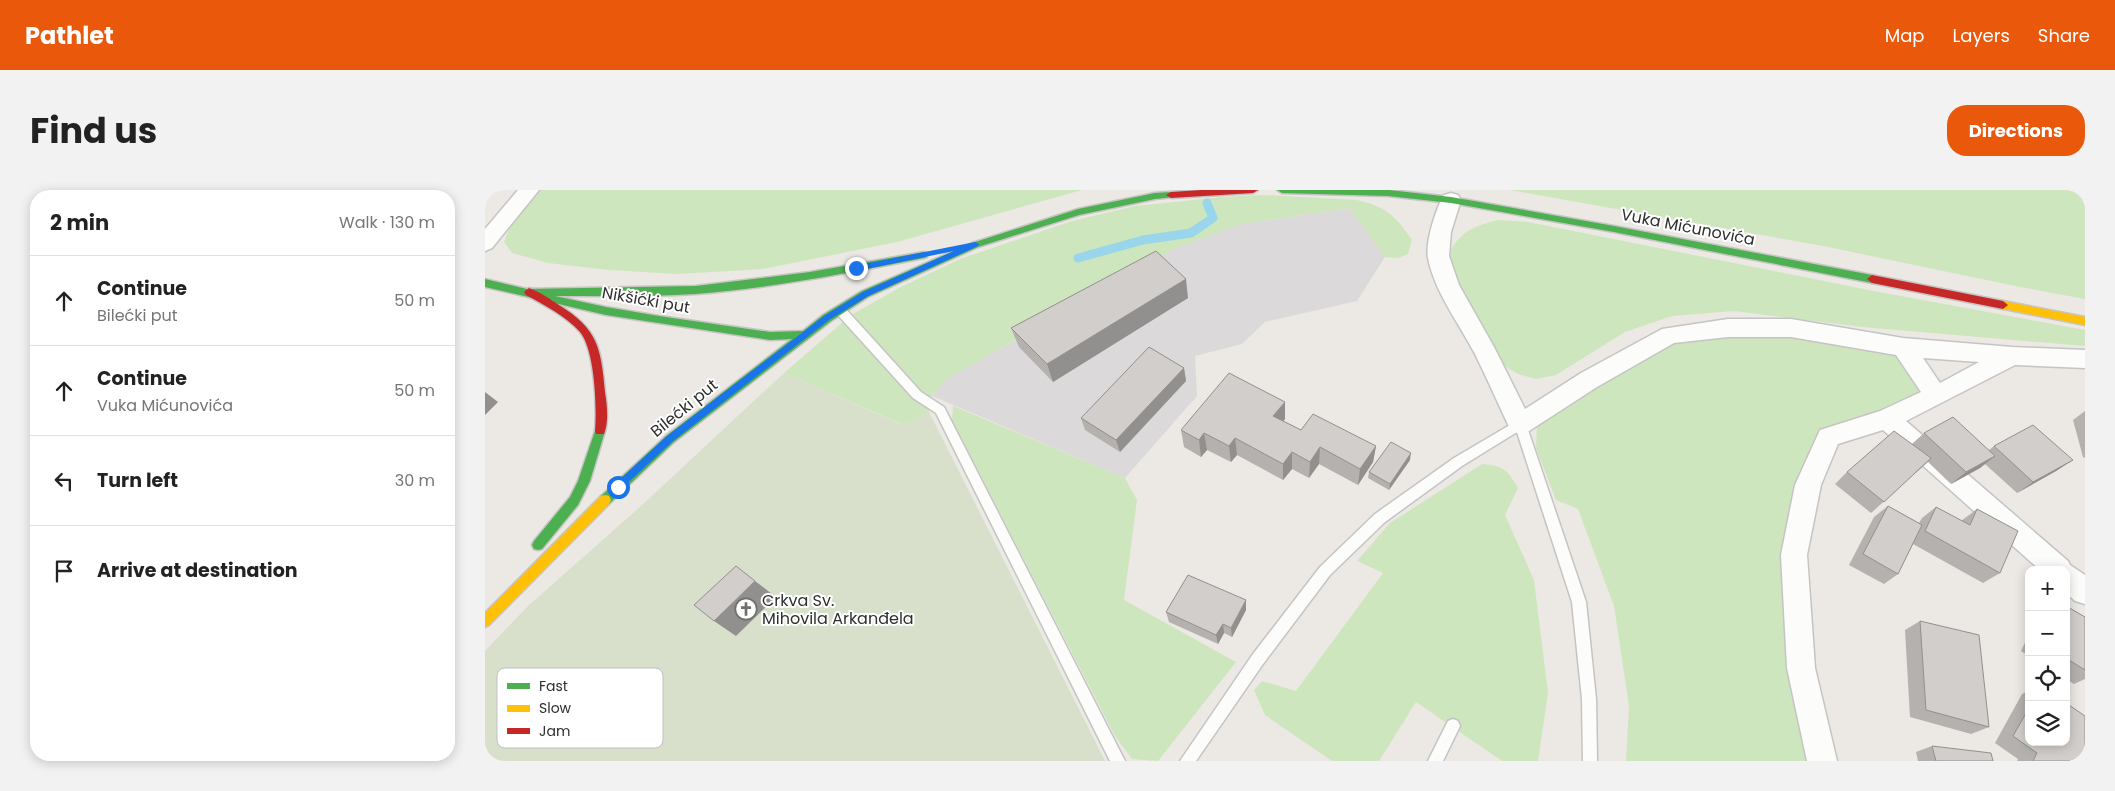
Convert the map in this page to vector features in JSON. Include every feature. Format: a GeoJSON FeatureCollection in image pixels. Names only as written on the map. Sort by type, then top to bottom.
{"type":"FeatureCollection","features":[{"type":"Feature","properties":{"kind":"main road"},"geometry":{"type":"LineString","coordinates":[[529,292],[671,291],[718,288],[856,268],[975,244],[1078,212],[1155,196],[1253,190]]}},
{"type":"Feature","properties":{"kind":"main road","name":"Vuka Mićunovića"},"geometry":{"type":"LineString","coordinates":[[1282,190],[1388,193],[1451,200],[1614,229],[2085,321]]}},
{"type":"Feature","properties":{"kind":"main road"},"geometry":{"type":"LineString","coordinates":[[805,335],[839,310],[899,278],[975,244]]}},
{"type":"Feature","properties":{"kind":"main road","name":"Nikšićki put"},"geometry":{"type":"LineString","coordinates":[[485,283],[607,311],[667,321],[770,336],[805,335]]}},
{"type":"Feature","properties":{"kind":"main road"},"geometry":{"type":"LineString","coordinates":[[529,292],[557,308],[586,332],[596,361],[600,387],[601,428],[583,481],[574,501],[534,551]]}},
{"type":"Feature","properties":{"kind":"main road","name":"Bilećki put"},"geometry":{"type":"LineString","coordinates":[[487,619],[618,487],[670,439],[805,335]]}},
{"type":"Feature","properties":{"kind":"main road"},"geometry":{"type":"LineString","coordinates":[[487,619],[524,566]]}},
{"type":"Feature","properties":{"kind":"street"},"geometry":{"type":"LineString","coordinates":[[485,243],[529,190]]}},
{"type":"Feature","properties":{"kind":"street"},"geometry":{"type":"LineString","coordinates":[[1451,200],[1441,232],[1438,256],[1448,285],[1486,352],[1520,424],[1589,380],[1670,335],[1728,328],[1791,328],[1903,347],[2012,356],[2085,359]]}},
{"type":"Feature","properties":{"kind":"street"},"geometry":{"type":"LineString","coordinates":[[1903,347],[1937,396]]}},
{"type":"Feature","properties":{"kind":"street"},"geometry":{"type":"LineString","coordinates":[[1823,761],[1801,668],[1793,555],[1808,485],[1829,437],[1887,419],[1937,396],[2012,356]]}},
{"type":"Feature","properties":{"kind":"street"},"geometry":{"type":"LineString","coordinates":[[1887,419],[2054,566]]}},
{"type":"Feature","properties":{"kind":"street"},"geometry":{"type":"LineString","coordinates":[[2070,579],[2085,592]]}},
{"type":"Feature","properties":{"kind":"lane"},"geometry":{"type":"LineString","coordinates":[[839,310],[917,395],[940,410],[1118,761]]}},
{"type":"Feature","properties":{"kind":"lane"},"geometry":{"type":"LineString","coordinates":[[1187,761],[1258,659],[1325,571],[1380,518],[1458,462],[1520,424],[1579,602],[1589,698],[1590,761]]}},
{"type":"Feature","properties":{"kind":"lane"},"geometry":{"type":"LineString","coordinates":[[1435,761],[1453,726]]}},
{"type":"Feature","properties":{"kind":"shaded area"},"geometry":{"type":"Polygon","coordinates":[[[1349,208],[1385,257],[1357,301],[1265,322],[1242,344],[1195,356],[1197,396],[1125,478],[932,396],[947,379],[1176,248],[1242,224],[1349,208]]]}},
{"type":"Feature","properties":{"kind":"green space"},"geometry":{"type":"Polygon","coordinates":[[[539,190],[1082,190],[897,242],[763,269],[678,274],[609,270],[548,263],[512,253],[504,242],[513,219],[539,190]]]}},
{"type":"Feature","properties":{"kind":"green space"},"geometry":{"type":"Polygon","coordinates":[[[1510,190],[2085,190],[2085,299],[1823,246],[1510,190]]]}},
{"type":"Feature","properties":{"kind":"green space"},"geometry":{"type":"Polygon","coordinates":[[[1263,195],[1357,200],[1375,205],[1395,218],[1412,240],[1408,254],[1399,258],[1385,257],[1349,208],[1242,224],[1176,248],[947,379],[932,396],[929,412],[904,425],[784,373],[851,315],[901,287],[960,259],[1072,221],[1135,206],[1222,197],[1263,195]]]}},
{"type":"Feature","properties":{"kind":"green space"},"geometry":{"type":"Polygon","coordinates":[[[1497,220],[1528,222],[1879,292],[2085,330],[2085,346],[1862,327],[1734,311],[1672,316],[1625,332],[1556,375],[1536,379],[1518,374],[1501,364],[1453,283],[1447,255],[1458,240],[1468,231],[1497,220]]]}},
{"type":"Feature","properties":{"kind":"green space"},"geometry":{"type":"Polygon","coordinates":[[[1729,334],[1792,334],[1898,352],[1922,393],[1880,413],[1820,430],[1802,484],[1811,761],[1626,761],[1629,706],[1614,606],[1578,509],[1556,500],[1536,448],[1537,424],[1580,395],[1675,342],[1729,334]]]}},
{"type":"Feature","properties":{"kind":"green space"},"geometry":{"type":"Polygon","coordinates":[[[784,373],[903,425],[929,412],[1105,761],[485,761],[485,651],[528,606],[641,506],[784,373]]]}},
{"type":"Feature","properties":{"kind":"green space"},"geometry":{"type":"Polygon","coordinates":[[[953,406],[1125,478],[1137,500],[1124,600],[1236,662],[1158,761],[1132,759],[1115,736],[952,420],[953,406]]]}},
{"type":"Feature","properties":{"kind":"green space"},"geometry":{"type":"Polygon","coordinates":[[[1482,464],[1500,467],[1508,473],[1518,488],[1505,515],[1534,580],[1548,693],[1538,761],[1502,761],[1416,702],[1379,761],[1332,761],[1265,715],[1254,690],[1262,681],[1296,691],[1383,573],[1357,561],[1390,523],[1482,464]]]}},
{"type":"Feature","properties":{"kind":"building"},"geometry":{"type":"Polygon","coordinates":[[[1156,251],[1186,279],[1047,364],[1011,328],[1156,251]]]}},
{"type":"Feature","properties":{"kind":"building"},"geometry":{"type":"Polygon","coordinates":[[[1149,347],[1184,368],[1116,440],[1081,418],[1149,347]]]}},
{"type":"Feature","properties":{"kind":"building"},"geometry":{"type":"Polygon","coordinates":[[[1229,373],[1285,402],[1273,416],[1301,430],[1313,414],[1376,446],[1360,469],[1320,447],[1310,462],[1292,452],[1283,464],[1235,438],[1229,446],[1204,433],[1199,440],[1181,430],[1229,373]]]}},
{"type":"Feature","properties":{"kind":"building"},"geometry":{"type":"Polygon","coordinates":[[[1953,417],[1995,456],[1966,472],[1924,433],[1953,417]]]}},
{"type":"Feature","properties":{"kind":"building"},"geometry":{"type":"Polygon","coordinates":[[[2033,425],[2073,460],[2033,482],[1994,446],[2033,425]]]}},
{"type":"Feature","properties":{"kind":"building"},"geometry":{"type":"Polygon","coordinates":[[[1894,431],[1931,458],[1884,502],[1847,472],[1894,431]]]}},
{"type":"Feature","properties":{"kind":"building"},"geometry":{"type":"Polygon","coordinates":[[[1391,442],[1411,453],[1390,484],[1369,472],[1391,442]]]}},
{"type":"Feature","properties":{"kind":"building"},"geometry":{"type":"Polygon","coordinates":[[[1888,506],[1922,525],[1898,574],[1863,554],[1888,506]]]}},
{"type":"Feature","properties":{"kind":"building"},"geometry":{"type":"Polygon","coordinates":[[[1936,507],[1970,525],[1977,509],[2018,531],[2000,573],[1925,531],[1936,507]]]}},
{"type":"Feature","properties":{"kind":"building"},"geometry":{"type":"Polygon","coordinates":[[[736,566],[755,581],[714,621],[694,605],[736,566]]]}},
{"type":"Feature","properties":{"kind":"building"},"geometry":{"type":"Polygon","coordinates":[[[1188,575],[1246,600],[1231,628],[1223,624],[1216,635],[1166,612],[1188,575]]]}},
{"type":"Feature","properties":{"kind":"building"},"geometry":{"type":"Polygon","coordinates":[[[2070,608],[2085,617],[2085,670],[2070,661],[2070,608]]]}},
{"type":"Feature","properties":{"kind":"building"},"geometry":{"type":"Polygon","coordinates":[[[1920,621],[1979,635],[1989,727],[1926,710],[1920,621]]]}},
{"type":"Feature","properties":{"kind":"building"},"geometry":{"type":"Polygon","coordinates":[[[2070,706],[2085,716],[2085,761],[2033,761],[2037,753],[2027,746],[2070,746],[2070,706]]]}},
{"type":"Feature","properties":{"kind":"building"},"geometry":{"type":"Polygon","coordinates":[[[2025,715],[2025,744],[2013,736],[2025,715]]]}},
{"type":"Feature","properties":{"kind":"building"},"geometry":{"type":"Polygon","coordinates":[[[1932,746],[1991,753],[1993,761],[1936,761],[1932,746]]]}},
{"type":"Feature","properties":{"kind":"waterway"},"geometry":{"type":"LineString","coordinates":[[1078,258],[1143,240],[1191,233],[1213,218],[1207,203]]}},
{"type":"Feature","properties":{"kind":"traffic: fast"},"geometry":{"type":"LineString","coordinates":[[1282,190],[1388,193],[1451,200],[1614,229],[1872,279]]}},
{"type":"Feature","properties":{"kind":"traffic: fast"},"geometry":{"type":"LineString","coordinates":[[605,500],[670,439],[827,318],[865,294],[975,245],[1078,212],[1155,196],[1171,195]]}},
{"type":"Feature","properties":{"kind":"traffic: fast"},"geometry":{"type":"LineString","coordinates":[[529,292],[696,290],[810,276],[924,255]]}},
{"type":"Feature","properties":{"kind":"traffic: fast"},"geometry":{"type":"LineString","coordinates":[[485,283],[606,311],[659,320],[770,336],[804,335]]}},
{"type":"Feature","properties":{"kind":"traffic: fast"},"geometry":{"type":"LineString","coordinates":[[538,545],[574,501],[584,481],[600,431]]}},
{"type":"Feature","properties":{"kind":"traffic: slow"},"geometry":{"type":"LineString","coordinates":[[2003,305],[2085,321]]}},
{"type":"Feature","properties":{"kind":"traffic: slow"},"geometry":{"type":"LineString","coordinates":[[485,621],[605,500]]}},
{"type":"Feature","properties":{"kind":"traffic: jam"},"geometry":{"type":"LineString","coordinates":[[1171,195],[1253,190]]}},
{"type":"Feature","properties":{"kind":"traffic: jam"},"geometry":{"type":"LineString","coordinates":[[1872,279],[2003,305]]}},
{"type":"Feature","properties":{"kind":"traffic: jam"},"geometry":{"type":"LineString","coordinates":[[529,292],[568,316],[586,332],[594,352],[599,380],[600,431]]}},
{"type":"Feature","properties":{"kind":"place","name":"Crkva Sv. Mihovila Arkanđela"},"geometry":{"type":"Point","coordinates":[746,609]}},
{"type":"Feature","properties":{"kind":"route"},"geometry":{"type":"LineString","coordinates":[[618,487],[670,439],[827,318],[865,294],[975,244],[856,268]]}}]}
